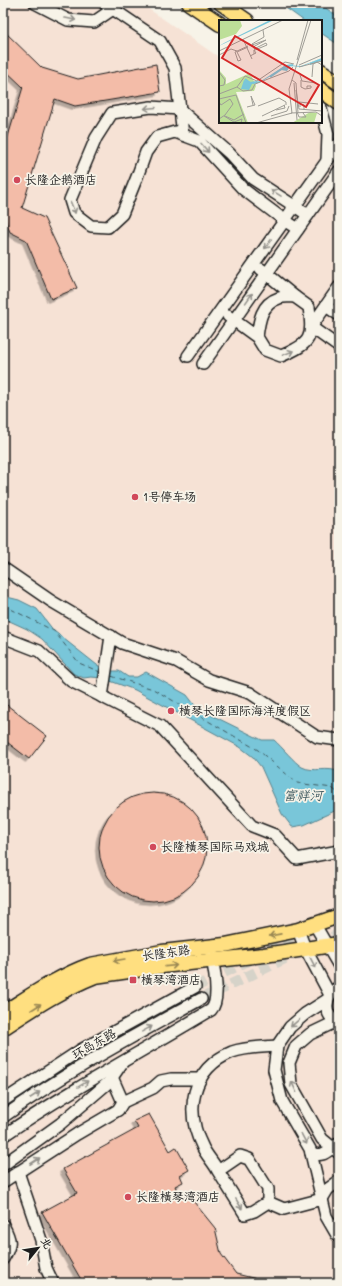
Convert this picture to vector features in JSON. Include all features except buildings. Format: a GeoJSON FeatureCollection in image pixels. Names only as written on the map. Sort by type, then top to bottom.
{"type":"FeatureCollection","features":[{"type":"Feature","properties":{"kind":"main road"},"geometry":{"type":"LineString","coordinates":[[189,3],[219,23]]}},
{"type":"Feature","properties":{"kind":"main road"},"geometry":{"type":"LineString","coordinates":[[221,3],[246,20]]}},
{"type":"Feature","properties":{"kind":"main road"},"geometry":{"type":"LineString","coordinates":[[322,72],[339,83]]}},
{"type":"Feature","properties":{"kind":"main road"},"geometry":{"type":"LineString","coordinates":[[322,91],[339,103]]}},
{"type":"Feature","properties":{"kind":"main road","name":"长隆东路"},"geometry":{"type":"LineString","coordinates":[[3,1013],[34,993],[78,969],[90,965],[162,952],[210,947],[298,930],[339,916]]}},
{"type":"Feature","properties":{"kind":"main road","name":"长隆东路"},"geometry":{"type":"LineString","coordinates":[[3,1028],[43,1003],[94,976],[333,945]]}},
{"type":"Feature","properties":{"kind":"street"},"geometry":{"type":"LineString","coordinates":[[35,3],[68,20],[94,22],[108,6],[160,41],[175,68],[183,135]]}},
{"type":"Feature","properties":{"kind":"street"},"geometry":{"type":"LineString","coordinates":[[298,229],[243,189],[199,141],[176,132],[157,137],[146,152],[122,214],[108,227],[91,226],[74,213],[70,200],[96,138],[112,113],[152,107],[179,109],[229,153],[252,179],[308,215]]}},
{"type":"Feature","properties":{"kind":"street"},"geometry":{"type":"LineString","coordinates":[[322,112],[328,134],[327,160]]}},
{"type":"Feature","properties":{"kind":"street"},"geometry":{"type":"LineString","coordinates":[[188,356],[339,144]]}},
{"type":"Feature","properties":{"kind":"street"},"geometry":{"type":"LineString","coordinates":[[203,364],[339,171]]}},
{"type":"Feature","properties":{"kind":"street"},"geometry":{"type":"LineString","coordinates":[[220,310],[257,337],[265,350],[281,356],[296,350],[310,337],[311,327],[309,306],[295,297],[254,264]]}},
{"type":"Feature","properties":{"kind":"street"},"geometry":{"type":"LineString","coordinates":[[311,327],[339,287]]}},
{"type":"Feature","properties":{"kind":"street"},"geometry":{"type":"LineString","coordinates":[[257,337],[259,319],[266,305],[279,298],[295,297]]}},
{"type":"Feature","properties":{"kind":"street"},"geometry":{"type":"LineString","coordinates":[[326,306],[339,316]]}},
{"type":"Feature","properties":{"kind":"street"},"geometry":{"type":"LineString","coordinates":[[311,327],[339,348]]}},
{"type":"Feature","properties":{"kind":"street"},"geometry":{"type":"LineString","coordinates":[[3,568],[52,601],[122,643],[176,661],[209,680],[250,693],[317,737],[339,740]]}},
{"type":"Feature","properties":{"kind":"street"},"geometry":{"type":"LineString","coordinates":[[102,697],[111,636]]}},
{"type":"Feature","properties":{"kind":"street"},"geometry":{"type":"LineString","coordinates":[[3,637],[39,651],[71,681],[160,726],[252,826],[275,835],[297,859],[339,851]]}},
{"type":"Feature","properties":{"kind":"street"},"geometry":{"type":"LineString","coordinates":[[315,925],[333,945],[339,966]]}},
{"type":"Feature","properties":{"kind":"street"},"geometry":{"type":"LineString","coordinates":[[298,930],[328,997],[326,1006],[328,1012],[337,1022],[310,1034],[296,1046],[289,1063],[291,1084],[322,1139],[337,1148]]}},
{"type":"Feature","properties":{"kind":"street"},"geometry":{"type":"LineString","coordinates":[[3,1136],[37,1113],[130,1056],[211,1010],[215,1006],[216,993],[210,947]]}},
{"type":"Feature","properties":{"kind":"street","name":"环岛东路"},"geometry":{"type":"LineString","coordinates":[[3,1101],[79,1051],[195,987]]}},
{"type":"Feature","properties":{"kind":"street"},"geometry":{"type":"LineString","coordinates":[[338,1235],[326,1216],[311,1153],[298,1126],[282,1101],[274,1070],[277,1046],[290,1027],[339,987]]}},
{"type":"Feature","properties":{"kind":"street","name":"环岛东路"},"geometry":{"type":"LineString","coordinates":[[3,1117],[31,1097],[80,1066],[201,999]]}},
{"type":"Feature","properties":{"kind":"street"},"geometry":{"type":"LineString","coordinates":[[268,1202],[254,1211],[245,1214],[203,1148],[193,1120],[194,1092],[202,1074],[216,1060],[233,1052],[256,1047],[277,1046]]}},
{"type":"Feature","properties":{"kind":"street"},"geometry":{"type":"LineString","coordinates":[[3,1165],[60,1124],[112,1078],[120,1065],[130,1056]]}},
{"type":"Feature","properties":{"kind":"street"},"geometry":{"type":"LineString","coordinates":[[112,1078],[123,1102]]}},
{"type":"Feature","properties":{"kind":"street"},"geometry":{"type":"LineString","coordinates":[[3,1182],[77,1134],[118,1110],[123,1102],[153,1088],[161,1081],[200,1079]]}},
{"type":"Feature","properties":{"kind":"street"},"geometry":{"type":"LineString","coordinates":[[171,1080],[194,1092]]}},
{"type":"Feature","properties":{"kind":"street"},"geometry":{"type":"LineString","coordinates":[[311,1153],[318,1156],[337,1148]]}},
{"type":"Feature","properties":{"kind":"street"},"geometry":{"type":"LineString","coordinates":[[218,1171],[240,1156],[249,1159],[268,1189],[268,1202]]}},
{"type":"Feature","properties":{"kind":"street"},"geometry":{"type":"LineString","coordinates":[[18,1172],[41,1240],[46,1268],[54,1283]]}},
{"type":"Feature","properties":{"kind":"street"},"geometry":{"type":"LineString","coordinates":[[268,1202],[284,1209],[322,1199],[328,1189],[339,1181]]}},
{"type":"Feature","properties":{"kind":"street"},"geometry":{"type":"LineString","coordinates":[[3,1225],[9,1236],[10,1248],[3,1259]]}},
{"type":"Feature","properties":{"kind":"shaded area","name":"横琴长隆国际海洋度假区"},"geometry":{"type":"Polygon","coordinates":[[[3,3],[140,3],[219,57],[219,123],[315,123],[339,139],[339,1283],[3,1283],[3,3]]]}},
{"type":"Feature","properties":{"kind":"water"},"geometry":{"type":"Polygon","coordinates":[[[279,3],[318,3],[339,17],[339,45],[322,34],[322,20],[303,20],[279,3]]]}},
{"type":"Feature","properties":{"kind":"water","name":"富祥河"},"geometry":{"type":"Polygon","coordinates":[[[3,596],[19,600],[37,609],[54,631],[97,665],[108,671],[119,671],[128,677],[137,677],[146,672],[187,695],[197,708],[262,740],[274,740],[302,767],[306,769],[335,770],[339,772],[339,809],[304,825],[292,827],[282,814],[261,767],[253,757],[240,747],[135,690],[102,678],[84,678],[74,674],[42,639],[27,629],[3,618],[3,596]]]}},
{"type":"Feature","properties":{"kind":"ferry route"},"geometry":{"type":"LineString","coordinates":[[3,605],[54,631],[79,663],[100,672]]}},
{"type":"Feature","properties":{"kind":"ferry route"},"geometry":{"type":"LineString","coordinates":[[111,676],[153,689],[258,750],[297,783],[332,788],[339,794]]}},
{"type":"Feature","properties":{"kind":"tunnel"},"geometry":{"type":"LineString","coordinates":[[268,951],[309,932]]}},
{"type":"Feature","properties":{"kind":"tunnel"},"geometry":{"type":"LineString","coordinates":[[317,944],[339,934]]}},
{"type":"Feature","properties":{"kind":"tunnel"},"geometry":{"type":"LineString","coordinates":[[201,999],[294,954]]}},
{"type":"Feature","properties":{"kind":"tunnel"},"geometry":{"type":"LineString","coordinates":[[195,987],[253,958]]}},
{"type":"Feature","properties":{"kind":"place","name":"长隆企鹅酒店"},"geometry":{"type":"Point","coordinates":[17,180]}},
{"type":"Feature","properties":{"kind":"place","name":"1号停车场"},"geometry":{"type":"Point","coordinates":[135,497]}},
{"type":"Feature","properties":{"kind":"place","name":"横琴长隆国际海洋度假区"},"geometry":{"type":"Point","coordinates":[171,711]}},
{"type":"Feature","properties":{"kind":"place","name":"长隆横琴国际马戏城"},"geometry":{"type":"Point","coordinates":[153,847]}},
{"type":"Feature","properties":{"kind":"place","name":"横琴湾酒店"},"geometry":{"type":"Point","coordinates":[133,980]}},
{"type":"Feature","properties":{"kind":"place","name":"长隆横琴湾酒店"},"geometry":{"type":"Point","coordinates":[128,1197]}}]}
